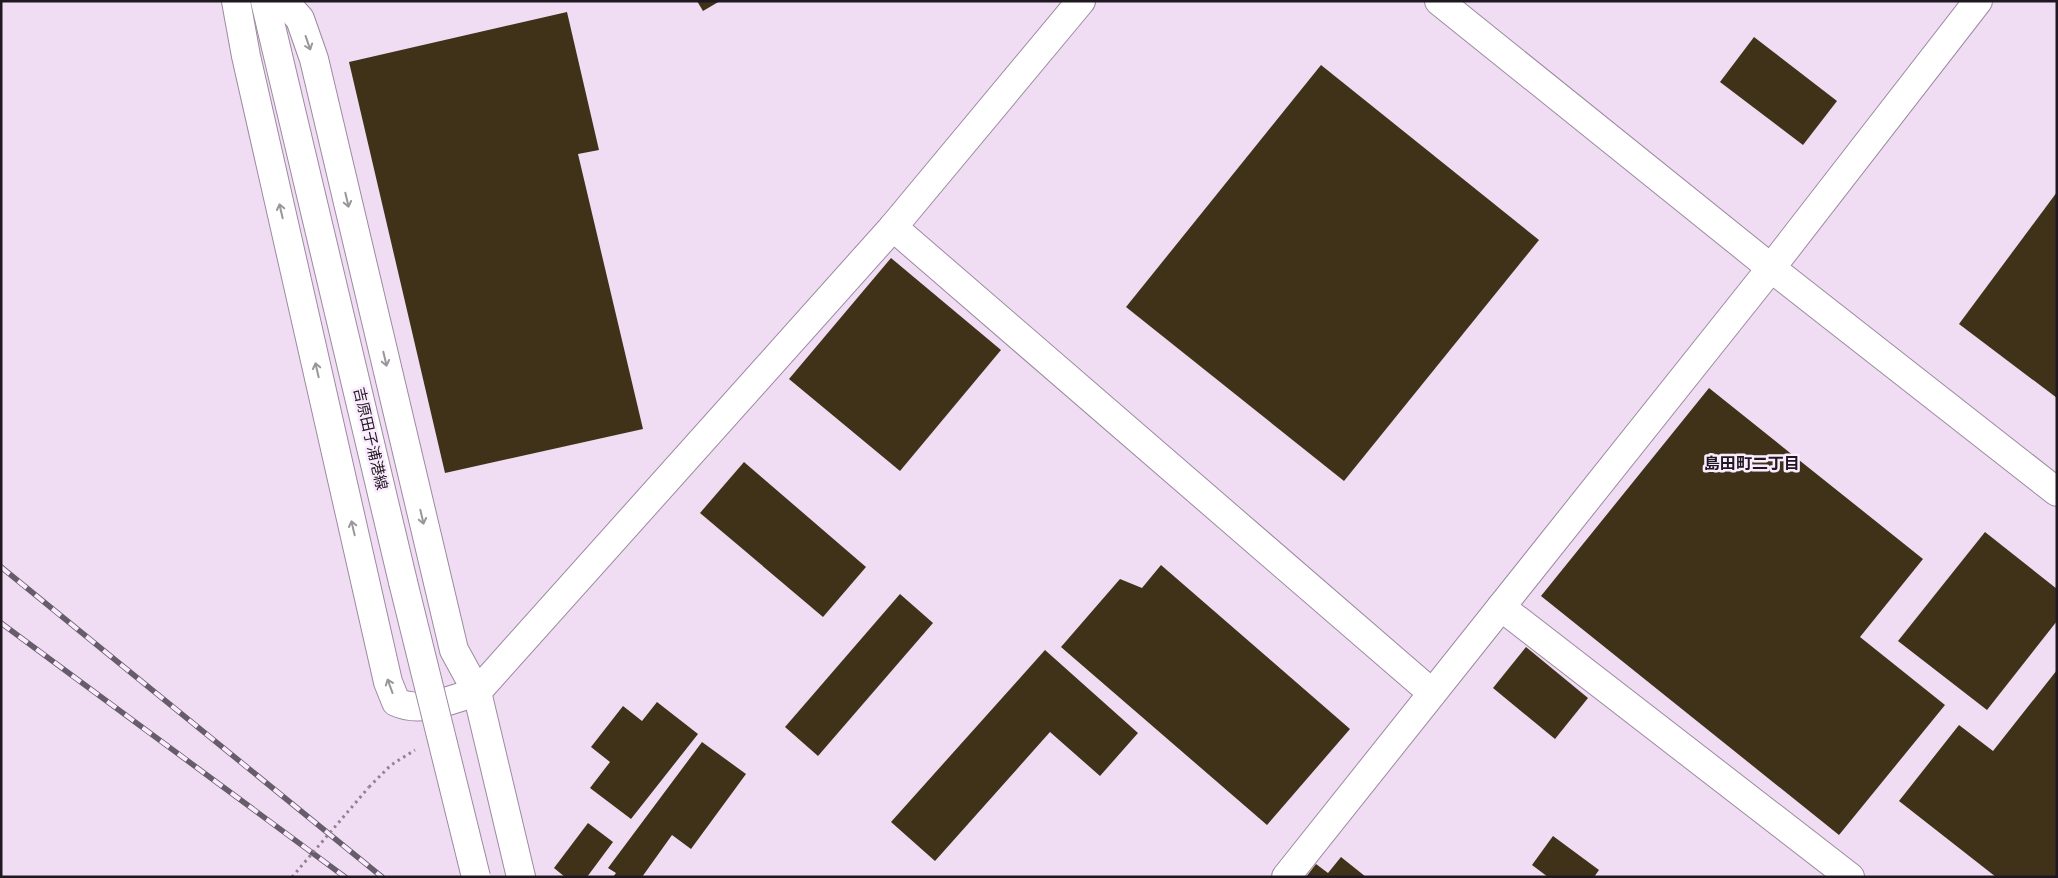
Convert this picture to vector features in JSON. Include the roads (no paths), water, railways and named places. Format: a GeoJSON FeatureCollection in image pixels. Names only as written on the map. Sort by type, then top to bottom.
{"type":"FeatureCollection","features":[{"type":"Feature","properties":{"kind":"street"},"geometry":{"type":"LineString","coordinates":[[236,1],[246,56],[388,682],[396,702],[407,707],[419,708],[477,692],[893,227],[1081,1]]}},
{"type":"Feature","properties":{"kind":"street","name":"吉原田子浦港線"},"geometry":{"type":"LineString","coordinates":[[264,1],[403,582],[476,877]]}},
{"type":"Feature","properties":{"kind":"street"},"geometry":{"type":"LineString","coordinates":[[284,1],[300,19],[314,59],[454,650],[477,692],[521,877]]}},
{"type":"Feature","properties":{"kind":"street"},"geometry":{"type":"LineString","coordinates":[[1438,1],[1771,268],[2057,492]]}},
{"type":"Feature","properties":{"kind":"street"},"geometry":{"type":"LineString","coordinates":[[1286,877],[1771,268],[1978,1]]}},
{"type":"Feature","properties":{"kind":"street"},"geometry":{"type":"LineString","coordinates":[[893,227],[1432,693]]}},
{"type":"Feature","properties":{"kind":"street"},"geometry":{"type":"LineString","coordinates":[[1501,607],[1850,877]]}},
{"type":"Feature","properties":{"kind":"railway"},"geometry":{"type":"LineString","coordinates":[[1,567],[382,877]]}},
{"type":"Feature","properties":{"kind":"railway"},"geometry":{"type":"LineString","coordinates":[[1,623],[345,877]]}},
{"type":"Feature","properties":{"kind":"district","name":"島田町二丁目"},"geometry":{"type":"Point","coordinates":[1752,465]}}]}
